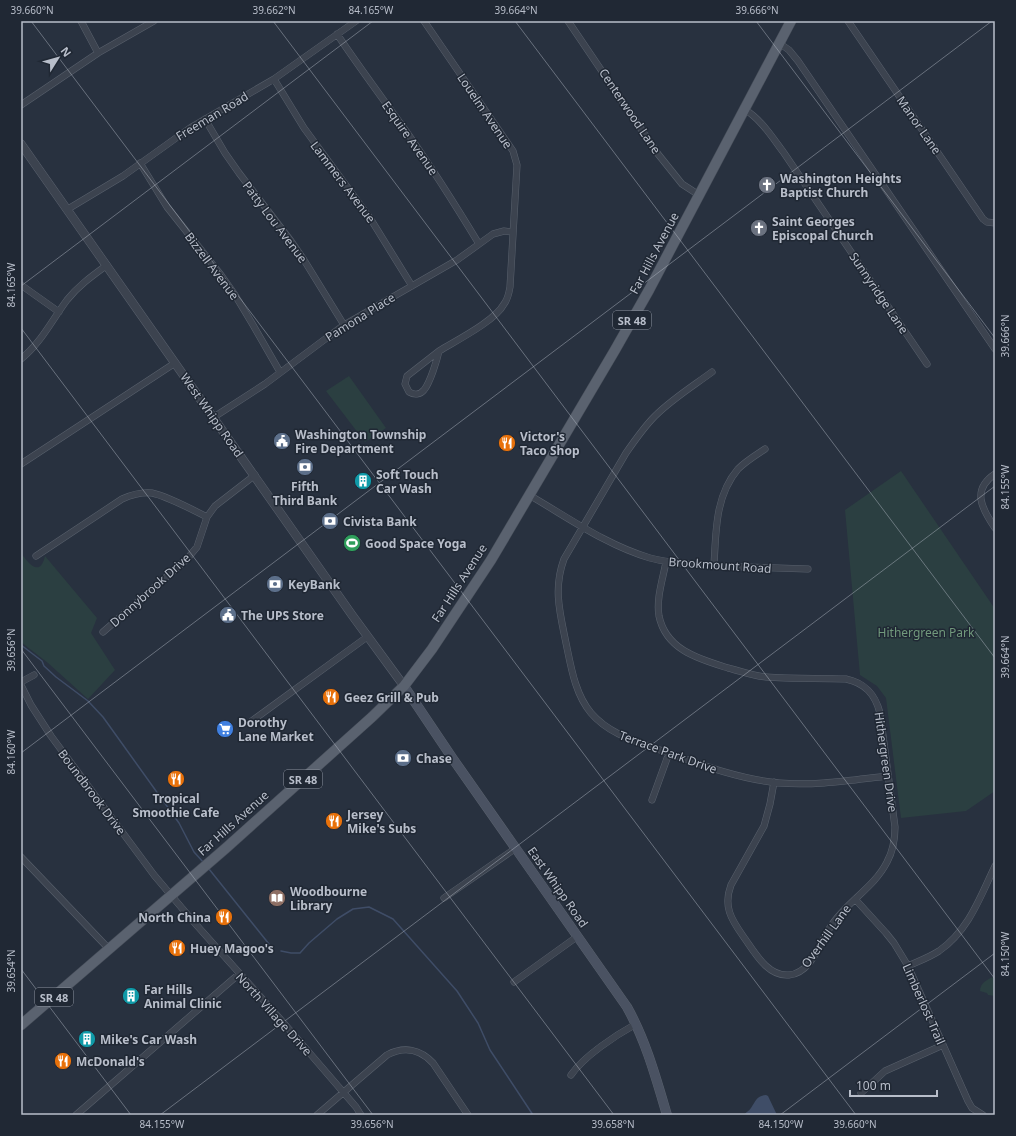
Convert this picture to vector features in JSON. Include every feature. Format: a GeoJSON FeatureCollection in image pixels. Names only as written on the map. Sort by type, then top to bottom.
{"type":"FeatureCollection","features":[{"type":"Feature","properties":{"kind":"main road","name":"Far Hills Avenue"},"geometry":{"type":"LineString","coordinates":[[21,1025],[371,719],[404,686],[432,649],[491,560],[649,290],[791,21]]}},
{"type":"Feature","properties":{"kind":"main road","name":"East Whipp Road"},"geometry":{"type":"LineString","coordinates":[[404,686],[621,997],[636,1024],[650,1057],[668,1115]]}},
{"type":"Feature","properties":{"kind":"street"},"geometry":{"type":"LineString","coordinates":[[82,21],[98,53]]}},
{"type":"Feature","properties":{"kind":"street"},"geometry":{"type":"LineString","coordinates":[[21,105],[98,53],[154,21]]}},
{"type":"Feature","properties":{"kind":"street","name":"Freeman Road"},"geometry":{"type":"LineString","coordinates":[[68,209],[111,183],[177,136],[274,79],[356,21]]}},
{"type":"Feature","properties":{"kind":"street","name":"Louelm Avenue"},"geometry":{"type":"LineString","coordinates":[[424,21],[515,155],[517,166],[510,287],[504,304],[492,317],[439,351]]}},
{"type":"Feature","properties":{"kind":"street","name":"Centerwood Lane"},"geometry":{"type":"LineString","coordinates":[[568,21],[667,165],[682,184],[699,195]]}},
{"type":"Feature","properties":{"kind":"street","name":"Manor Lane"},"geometry":{"type":"LineString","coordinates":[[848,21],[983,219],[987,222],[995,222]]}},
{"type":"Feature","properties":{"kind":"street","name":"Esquire Avenue"},"geometry":{"type":"LineString","coordinates":[[337,34],[362,73],[406,130],[479,244]]}},
{"type":"Feature","properties":{"kind":"street"},"geometry":{"type":"LineString","coordinates":[[779,43],[789,50],[798,61],[995,349]]}},
{"type":"Feature","properties":{"kind":"street","name":"Lammers Avenue"},"geometry":{"type":"LineString","coordinates":[[274,79],[304,128],[370,218],[412,286]]}},
{"type":"Feature","properties":{"kind":"street","name":"Sunnyridge Lane"},"geometry":{"type":"LineString","coordinates":[[744,109],[765,127],[784,153],[927,364]]}},
{"type":"Feature","properties":{"kind":"street","name":"Patty Lou Avenue"},"geometry":{"type":"LineString","coordinates":[[205,119],[239,173],[300,253],[344,325]]}},
{"type":"Feature","properties":{"kind":"street","name":"West Whipp Road"},"geometry":{"type":"LineString","coordinates":[[21,144],[255,475],[367,637],[404,686]]}},
{"type":"Feature","properties":{"kind":"street","name":"Bizzell Avenue"},"geometry":{"type":"LineString","coordinates":[[140,163],[167,207],[235,295],[280,372]]}},
{"type":"Feature","properties":{"kind":"street","name":"Pamona Place"},"geometry":{"type":"LineString","coordinates":[[214,417],[280,372],[344,325],[456,260],[493,234],[513,232]]}},
{"type":"Feature","properties":{"kind":"street"},"geometry":{"type":"LineString","coordinates":[[21,359],[41,339],[76,290],[107,265]]}},
{"type":"Feature","properties":{"kind":"street"},"geometry":{"type":"LineString","coordinates":[[21,285],[59,312]]}},
{"type":"Feature","properties":{"kind":"street"},"geometry":{"type":"LineString","coordinates":[[439,351],[425,389],[416,394],[409,392],[405,384],[407,376],[439,351]]}},
{"type":"Feature","properties":{"kind":"street"},"geometry":{"type":"LineString","coordinates":[[21,464],[175,363]]}},
{"type":"Feature","properties":{"kind":"street","name":"Terrace Park Drive"},"geometry":{"type":"LineString","coordinates":[[712,372],[675,399],[647,425],[626,453],[564,559],[557,590],[558,600],[570,659],[579,692],[591,713],[622,737],[735,775],[774,782],[826,783],[888,776]]}},
{"type":"Feature","properties":{"kind":"street"},"geometry":{"type":"LineString","coordinates":[[714,566],[716,524],[724,491],[739,468],[765,449]]}},
{"type":"Feature","properties":{"kind":"street"},"geometry":{"type":"LineString","coordinates":[[995,474],[985,483],[982,491],[981,503],[995,528]]}},
{"type":"Feature","properties":{"kind":"street","name":"Donnybrook Drive"},"geometry":{"type":"LineString","coordinates":[[103,632],[192,554],[200,540],[207,517],[215,506],[255,475]]}},
{"type":"Feature","properties":{"kind":"street"},"geometry":{"type":"LineString","coordinates":[[36,556],[122,499],[136,494],[146,493],[157,495],[207,517]]}},
{"type":"Feature","properties":{"kind":"street","name":"Brookmount Road"},"geometry":{"type":"LineString","coordinates":[[529,496],[618,546],[666,562],[714,566],[808,569]]}},
{"type":"Feature","properties":{"kind":"street","name":"Hithergreen Drive"},"geometry":{"type":"LineString","coordinates":[[666,562],[659,601],[659,616],[665,632],[675,645],[682,651],[752,675],[766,677],[846,679],[860,683],[870,692],[878,706],[895,827],[894,844],[887,862],[880,874],[855,899]]}},
{"type":"Feature","properties":{"kind":"street"},"geometry":{"type":"LineString","coordinates":[[249,723],[367,637]]}},
{"type":"Feature","properties":{"kind":"street"},"geometry":{"type":"LineString","coordinates":[[21,684],[34,675]]}},
{"type":"Feature","properties":{"kind":"street","name":"Boundbrook Drive"},"geometry":{"type":"LineString","coordinates":[[21,684],[37,716],[51,736],[154,875],[171,895]]}},
{"type":"Feature","properties":{"kind":"street"},"geometry":{"type":"LineString","coordinates":[[652,800],[669,753]]}},
{"type":"Feature","properties":{"kind":"street","name":"Overhill Lane"},"geometry":{"type":"LineString","coordinates":[[774,782],[764,826],[732,885],[729,894],[728,908],[730,914],[746,940],[762,963],[774,972],[783,975],[794,974],[804,969],[831,926],[846,907],[855,899]]}},
{"type":"Feature","properties":{"kind":"street"},"geometry":{"type":"LineString","coordinates":[[444,898],[516,848]]}},
{"type":"Feature","properties":{"kind":"street"},"geometry":{"type":"LineString","coordinates":[[21,857],[109,949]]}},
{"type":"Feature","properties":{"kind":"street"},"geometry":{"type":"LineString","coordinates":[[908,966],[938,951],[955,938],[970,918],[995,866]]}},
{"type":"Feature","properties":{"kind":"street","name":"North Village Drive"},"geometry":{"type":"LineString","coordinates":[[171,895],[282,1021],[361,1115]]}},
{"type":"Feature","properties":{"kind":"street","name":"Limberlost Trail"},"geometry":{"type":"LineString","coordinates":[[855,899],[894,943],[908,966],[968,1101],[972,1108],[983,1115]]}},
{"type":"Feature","properties":{"kind":"street"},"geometry":{"type":"LineString","coordinates":[[514,982],[578,936]]}},
{"type":"Feature","properties":{"kind":"street"},"geometry":{"type":"LineString","coordinates":[[76,1115],[239,974]]}},
{"type":"Feature","properties":{"kind":"street"},"geometry":{"type":"LineString","coordinates":[[571,1075],[586,1059],[636,1024]]}},
{"type":"Feature","properties":{"kind":"street"},"geometry":{"type":"LineString","coordinates":[[862,1093],[884,1071],[943,1045]]}},
{"type":"Feature","properties":{"kind":"street"},"geometry":{"type":"LineString","coordinates":[[317,1115],[387,1055],[398,1050],[410,1050],[422,1054],[433,1063],[468,1115]]}},
{"type":"Feature","properties":{"kind":"green space"},"geometry":{"type":"Polygon","coordinates":[[[349,376],[386,428],[365,442],[326,391],[349,376]]]}},
{"type":"Feature","properties":{"kind":"green space","name":"Hithergreen Park"},"geometry":{"type":"Polygon","coordinates":[[[901,471],[995,609],[995,791],[966,811],[901,818],[886,698],[877,686],[860,675],[845,510],[901,471]]]}},
{"type":"Feature","properties":{"kind":"green space"},"geometry":{"type":"Polygon","coordinates":[[[21,553],[30,564],[37,567],[43,563],[45,556],[97,618],[91,633],[115,670],[88,699],[48,663],[21,642],[21,553]]]}},
{"type":"Feature","properties":{"kind":"green space"},"geometry":{"type":"Polygon","coordinates":[[[995,976],[995,996],[988,995],[987,993],[980,991],[983,983],[995,976]]]}},
{"type":"Feature","properties":{"kind":"water"},"geometry":{"type":"Polygon","coordinates":[[[766,1095],[768,1096],[777,1115],[744,1115],[758,1098],[766,1095]]]}},
{"type":"Feature","properties":{"kind":"waterway"},"geometry":{"type":"LineString","coordinates":[[21,645],[42,661],[44,666],[56,677],[88,701],[103,717],[179,823],[194,852],[204,863]]}},
{"type":"Feature","properties":{"kind":"waterway"},"geometry":{"type":"LineString","coordinates":[[209,869],[269,944]]}},
{"type":"Feature","properties":{"kind":"waterway"},"geometry":{"type":"LineString","coordinates":[[281,951],[300,953],[309,943],[337,919],[353,909],[369,907],[393,919],[457,991],[478,1023],[490,1050],[533,1115]]}},
{"type":"Feature","properties":{"kind":"place","name":"Washington Heights Baptist Church"},"geometry":{"type":"Point","coordinates":[767,185]}},
{"type":"Feature","properties":{"kind":"place","name":"Saint Georges Episcopal Church"},"geometry":{"type":"Point","coordinates":[759,228]}},
{"type":"Feature","properties":{"kind":"place","name":"Washington Township Fire Department"},"geometry":{"type":"Point","coordinates":[282,441]}},
{"type":"Feature","properties":{"kind":"place","name":"Victor's Taco Shop"},"geometry":{"type":"Point","coordinates":[507,443]}},
{"type":"Feature","properties":{"kind":"place","name":"Fifth Third Bank"},"geometry":{"type":"Point","coordinates":[305,467]}},
{"type":"Feature","properties":{"kind":"place","name":"Soft Touch Car Wash"},"geometry":{"type":"Point","coordinates":[363,481]}},
{"type":"Feature","properties":{"kind":"place","name":"Civista Bank"},"geometry":{"type":"Point","coordinates":[330,521]}},
{"type":"Feature","properties":{"kind":"place","name":"Good Space Yoga"},"geometry":{"type":"Point","coordinates":[352,543]}},
{"type":"Feature","properties":{"kind":"place","name":"KeyBank"},"geometry":{"type":"Point","coordinates":[275,584]}},
{"type":"Feature","properties":{"kind":"place","name":"The UPS Store"},"geometry":{"type":"Point","coordinates":[228,615]}},
{"type":"Feature","properties":{"kind":"place","name":"Geez Grill & Pub"},"geometry":{"type":"Point","coordinates":[331,697]}},
{"type":"Feature","properties":{"kind":"place","name":"Dorothy Lane Market"},"geometry":{"type":"Point","coordinates":[225,729]}},
{"type":"Feature","properties":{"kind":"place","name":"Chase"},"geometry":{"type":"Point","coordinates":[403,758]}},
{"type":"Feature","properties":{"kind":"place","name":"Tropical Smoothie Cafe"},"geometry":{"type":"Point","coordinates":[176,779]}},
{"type":"Feature","properties":{"kind":"place","name":"Jersey Mike's Subs"},"geometry":{"type":"Point","coordinates":[334,821]}},
{"type":"Feature","properties":{"kind":"place","name":"Woodbourne Library"},"geometry":{"type":"Point","coordinates":[277,898]}},
{"type":"Feature","properties":{"kind":"place","name":"North China"},"geometry":{"type":"Point","coordinates":[224,917]}},
{"type":"Feature","properties":{"kind":"place","name":"Huey Magoo's"},"geometry":{"type":"Point","coordinates":[177,948]}},
{"type":"Feature","properties":{"kind":"place","name":"Far Hills Animal Clinic"},"geometry":{"type":"Point","coordinates":[131,996]}},
{"type":"Feature","properties":{"kind":"place","name":"Mike's Car Wash"},"geometry":{"type":"Point","coordinates":[87,1039]}},
{"type":"Feature","properties":{"kind":"place","name":"McDonald's"},"geometry":{"type":"Point","coordinates":[63,1061]}}]}
